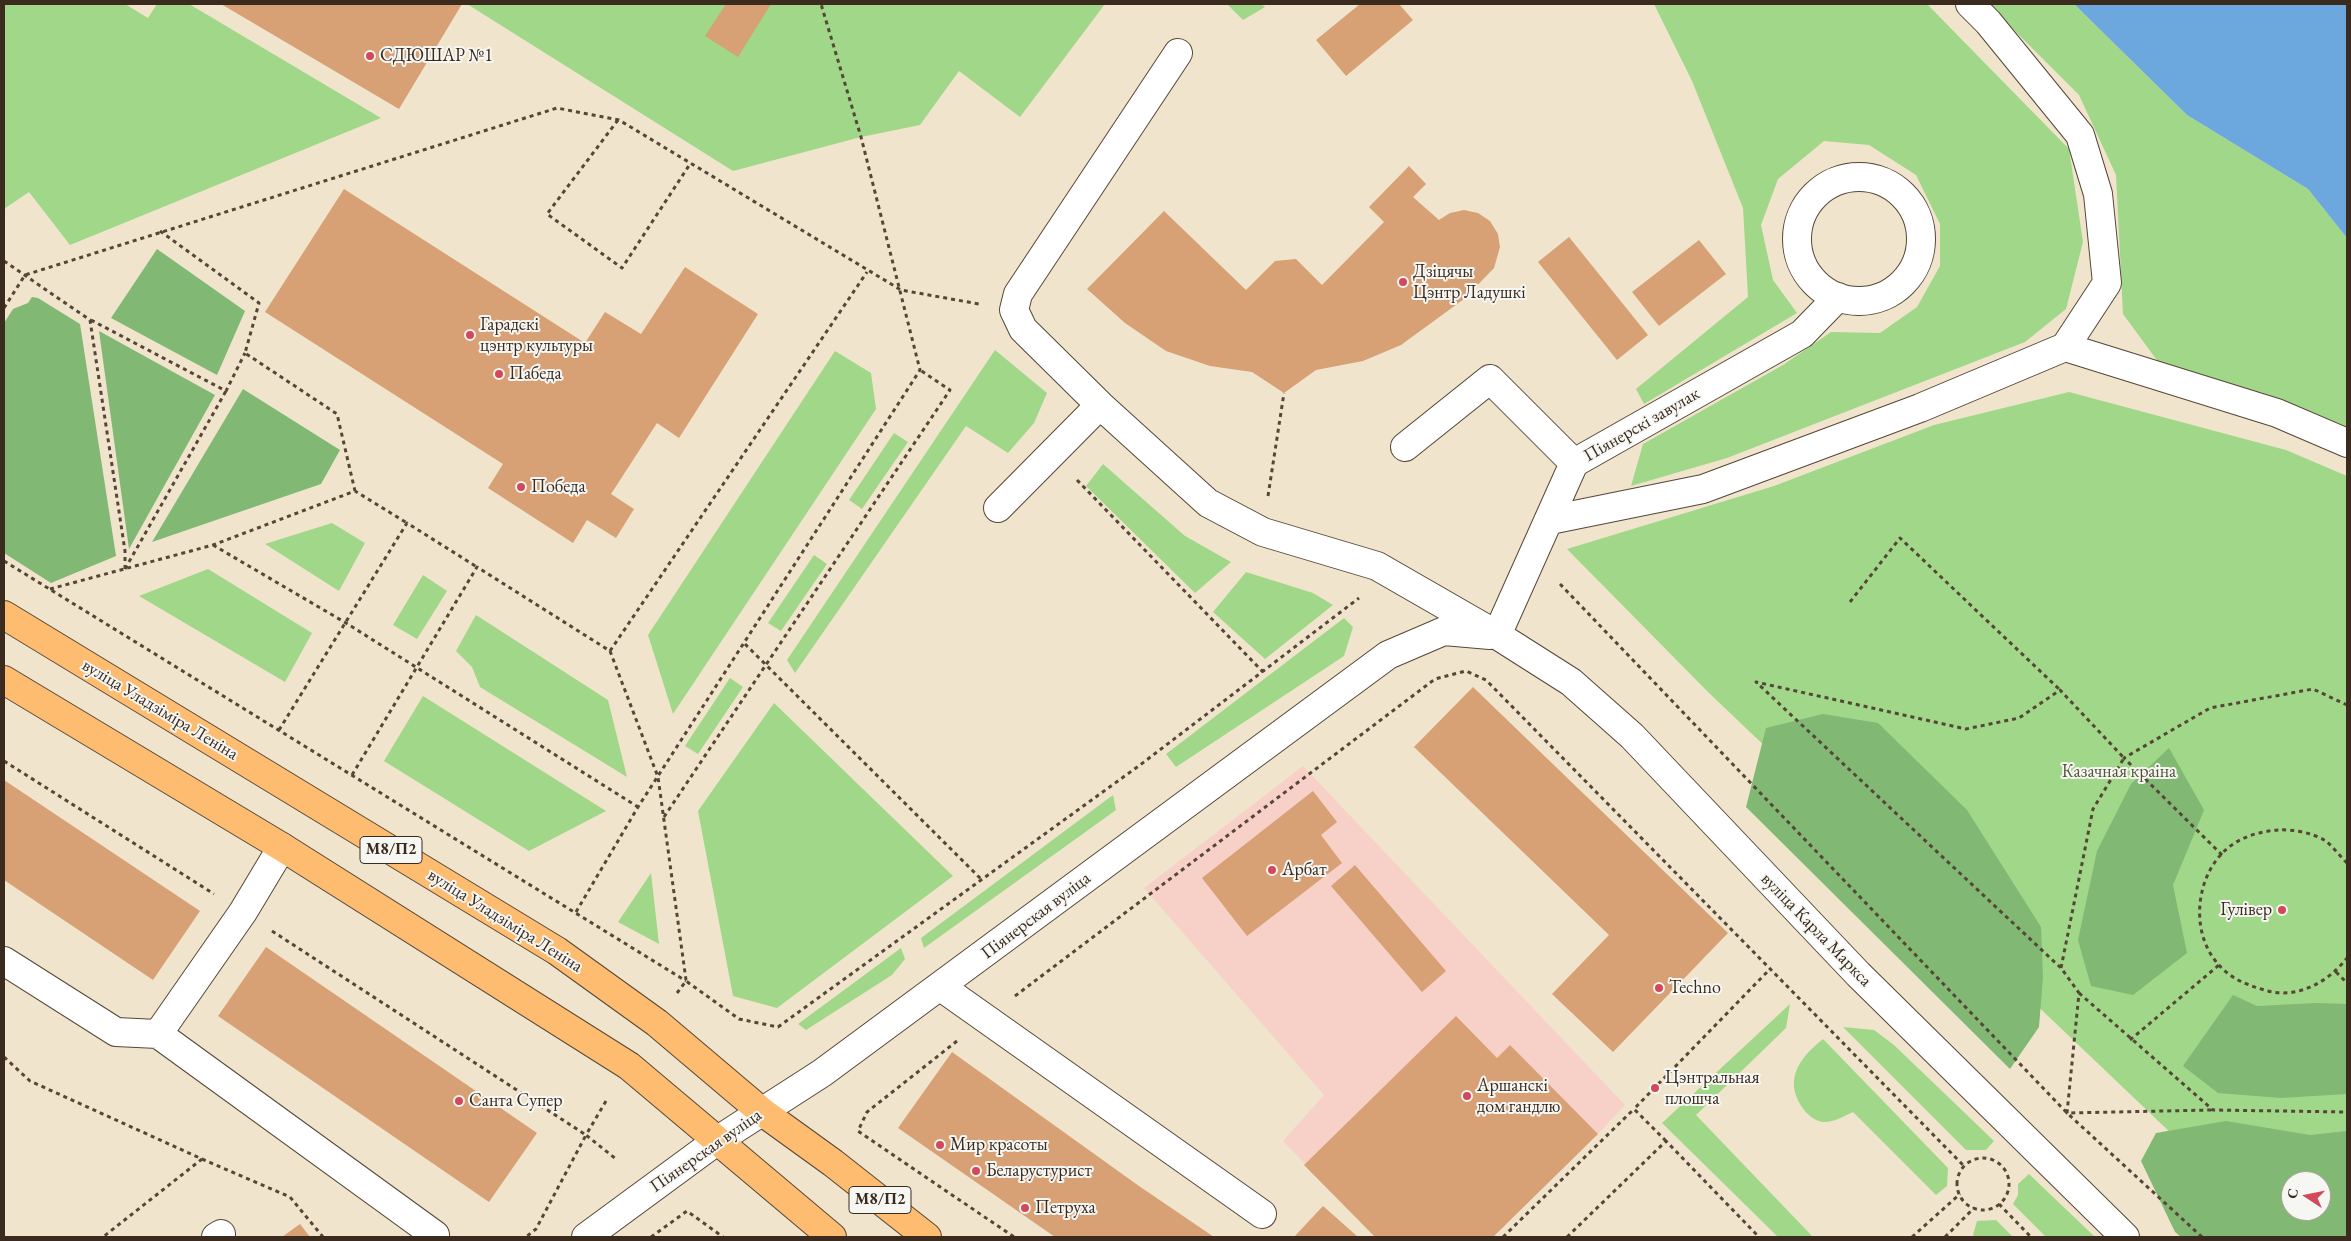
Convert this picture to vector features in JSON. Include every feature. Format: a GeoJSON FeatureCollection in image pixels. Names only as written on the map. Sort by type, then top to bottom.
{"type":"FeatureCollection","features":[{"type":"Feature","properties":{"kind":"main road","name":"вуліца Уладзіміра Леніна"},"geometry":{"type":"LineString","coordinates":[[4,615],[557,951],[657,1023],[761,1111],[833,1163],[927,1237]]}},
{"type":"Feature","properties":{"kind":"main road"},"geometry":{"type":"LineString","coordinates":[[4,680],[282,847],[629,1066],[832,1237]]}},
{"type":"Feature","properties":{"kind":"street"},"geometry":{"type":"LineString","coordinates":[[1550,520],[1703,489],[1920,408],[2065,347],[2107,283],[2098,194],[2080,135],[1988,22],[1970,4]]}},
{"type":"Feature","properties":{"kind":"street"},"geometry":{"type":"LineString","coordinates":[[1014,310],[1018,294],[1178,53]]}},
{"type":"Feature","properties":{"kind":"street"},"geometry":{"type":"LineString","coordinates":[[1862,176],[1880,180],[1898,189],[1911,203],[1919,221],[1922,240],[1918,260],[1908,277],[1895,290],[1877,299],[1858,301],[1838,297],[1821,288],[1808,274],[1799,256],[1797,237],[1801,217],[1810,200],[1825,187],[1842,179],[1862,176]]}},
{"type":"Feature","properties":{"kind":"street","name":"Піянерскі завулак"},"geometry":{"type":"LineString","coordinates":[[1497,635],[1574,464],[1802,334],[1838,297]]}},
{"type":"Feature","properties":{"kind":"street","name":"вуліца Карла Маркса"},"geometry":{"type":"LineString","coordinates":[[1014,310],[1023,329],[1100,405],[1208,504],[1263,532],[1377,566],[1497,635],[1571,682],[1632,736],[1858,974],[2125,1237]]}},
{"type":"Feature","properties":{"kind":"street"},"geometry":{"type":"LineString","coordinates":[[2065,347],[2277,413],[2347,443]]}},
{"type":"Feature","properties":{"kind":"street"},"geometry":{"type":"LineString","coordinates":[[1405,447],[1490,379],[1574,464]]}},
{"type":"Feature","properties":{"kind":"street"},"geometry":{"type":"LineString","coordinates":[[998,508],[1100,405]]}},
{"type":"Feature","properties":{"kind":"street","name":"Піянерская вуліца"},"geometry":{"type":"LineString","coordinates":[[586,1237],[718,1140],[822,1073],[1388,655],[1444,631],[1497,635]]}},
{"type":"Feature","properties":{"kind":"street"},"geometry":{"type":"LineString","coordinates":[[158,1034],[243,912],[282,847]]}},
{"type":"Feature","properties":{"kind":"street"},"geometry":{"type":"LineString","coordinates":[[4,961],[116,1032],[158,1034],[435,1235]]}},
{"type":"Feature","properties":{"kind":"street"},"geometry":{"type":"LineString","coordinates":[[941,986],[1262,1214]]}},
{"type":"Feature","properties":{"kind":"path"},"geometry":{"type":"LineString","coordinates":[[664,817],[767,666],[950,390],[920,370],[862,137],[821,4]]}},
{"type":"Feature","properties":{"kind":"path"},"geometry":{"type":"LineString","coordinates":[[4,308],[25,275],[160,231],[557,108],[619,120],[867,272],[901,290],[1014,310]]}},
{"type":"Feature","properties":{"kind":"path"},"geometry":{"type":"LineString","coordinates":[[619,120],[547,214],[622,268],[690,164]]}},
{"type":"Feature","properties":{"kind":"path"},"geometry":{"type":"LineString","coordinates":[[124,570],[226,391],[245,353],[259,303],[160,231]]}},
{"type":"Feature","properties":{"kind":"path"},"geometry":{"type":"LineString","coordinates":[[4,261],[90,320],[226,391]]}},
{"type":"Feature","properties":{"kind":"path"},"geometry":{"type":"LineString","coordinates":[[610,651],[867,272]]}},
{"type":"Feature","properties":{"kind":"path"},"geometry":{"type":"LineString","coordinates":[[90,320],[125,551],[124,570]]}},
{"type":"Feature","properties":{"kind":"path"},"geometry":{"type":"LineString","coordinates":[[245,353],[337,414],[355,491],[610,651],[658,777],[686,981],[673,998]]}},
{"type":"Feature","properties":{"kind":"path"},"geometry":{"type":"LineString","coordinates":[[576,912],[638,807],[745,644],[920,370]]}},
{"type":"Feature","properties":{"kind":"path"},"geometry":{"type":"LineString","coordinates":[[1263,532],[1284,393]]}},
{"type":"Feature","properties":{"kind":"path"},"geometry":{"type":"LineString","coordinates":[[1051,456],[1262,672]]}},
{"type":"Feature","properties":{"kind":"path"},"geometry":{"type":"LineString","coordinates":[[50,589],[213,545],[355,491]]}},
{"type":"Feature","properties":{"kind":"path"},"geometry":{"type":"LineString","coordinates":[[280,730],[407,523]]}},
{"type":"Feature","properties":{"kind":"path"},"geometry":{"type":"LineString","coordinates":[[1850,602],[1900,538],[2060,690],[2124,758],[2222,855]]}},
{"type":"Feature","properties":{"kind":"path"},"geometry":{"type":"LineString","coordinates":[[213,545],[346,623],[638,807]]}},
{"type":"Feature","properties":{"kind":"path"},"geometry":{"type":"LineString","coordinates":[[1533,557],[2067,1113],[2202,1237]]}},
{"type":"Feature","properties":{"kind":"path"},"geometry":{"type":"LineString","coordinates":[[4,561],[576,912],[686,981],[739,1019],[778,1027],[1140,765],[1391,574]]}},
{"type":"Feature","properties":{"kind":"path"},"geometry":{"type":"LineString","coordinates":[[352,775],[477,567]]}},
{"type":"Feature","properties":{"kind":"path"},"geometry":{"type":"LineString","coordinates":[[745,644],[982,880]]}},
{"type":"Feature","properties":{"kind":"path"},"geometry":{"type":"LineString","coordinates":[[1014,1237],[858,1131],[867,1112],[986,1018],[1435,679],[1466,671],[1486,680],[1964,1166]]}},
{"type":"Feature","properties":{"kind":"path"},"geometry":{"type":"LineString","coordinates":[[2060,690],[2019,718],[1966,729],[1756,682],[2061,968],[2079,993],[2130,1040],[2213,1110]]}},
{"type":"Feature","properties":{"kind":"path"},"geometry":{"type":"LineString","coordinates":[[2061,968],[2093,809],[2124,758],[2210,708],[2313,690],[2347,704]]}},
{"type":"Feature","properties":{"kind":"path"},"geometry":{"type":"LineString","coordinates":[[4,761],[243,912],[586,1136],[616,1159]]}},
{"type":"Feature","properties":{"kind":"path"},"geometry":{"type":"LineString","coordinates":[[2347,863],[2325,841],[2293,829],[2260,831],[2229,846],[2208,873],[2198,905],[2203,938],[2219,965],[2245,985],[2276,993],[2308,989],[2336,972],[2347,958]]}},
{"type":"Feature","properties":{"kind":"path"},"geometry":{"type":"LineString","coordinates":[[2130,1040],[2219,965]]}},
{"type":"Feature","properties":{"kind":"path"},"geometry":{"type":"LineString","coordinates":[[1503,1237],[1634,1109],[1770,969]]}},
{"type":"Feature","properties":{"kind":"path"},"geometry":{"type":"LineString","coordinates":[[2336,972],[2347,983]]}},
{"type":"Feature","properties":{"kind":"path"},"geometry":{"type":"LineString","coordinates":[[2067,1113],[2079,993]]}},
{"type":"Feature","properties":{"kind":"path"},"geometry":{"type":"LineString","coordinates":[[4,1056],[30,1081],[290,1197],[323,1237]]}},
{"type":"Feature","properties":{"kind":"path"},"geometry":{"type":"LineString","coordinates":[[526,1237],[536,1229],[606,1101]]}},
{"type":"Feature","properties":{"kind":"path"},"geometry":{"type":"LineString","coordinates":[[1634,1109],[1759,1237]]}},
{"type":"Feature","properties":{"kind":"path"},"geometry":{"type":"LineString","coordinates":[[2067,1113],[2213,1110],[2347,1112]]}},
{"type":"Feature","properties":{"kind":"path"},"geometry":{"type":"LineString","coordinates":[[1567,1237],[1666,1141]]}},
{"type":"Feature","properties":{"kind":"path"},"geometry":{"type":"LineString","coordinates":[[1987,1158],[1999,1163],[2004,1168],[2009,1180],[2009,1187],[2004,1200],[1987,1209],[1974,1208],[1963,1200],[1957,1180],[1964,1166],[1973,1160],[1987,1158]]}},
{"type":"Feature","properties":{"kind":"path"},"geometry":{"type":"LineString","coordinates":[[103,1237],[202,1159]]}},
{"type":"Feature","properties":{"kind":"path"},"geometry":{"type":"LineString","coordinates":[[1912,1237],[1960,1194]]}},
{"type":"Feature","properties":{"kind":"path"},"geometry":{"type":"LineString","coordinates":[[1999,1204],[2031,1237]]}},
{"type":"Feature","properties":{"kind":"path"},"geometry":{"type":"LineString","coordinates":[[1945,1237],[1974,1208]]}},
{"type":"Feature","properties":{"kind":"path"},"geometry":{"type":"LineString","coordinates":[[651,1237],[687,1211],[723,1237]]}},
{"type":"Feature","properties":{"kind":"shaded area"},"geometry":{"type":"Polygon","coordinates":[[[1303,766],[1625,1105],[1493,1237],[1375,1237],[1283,1141],[1324,1095],[1144,888],[1303,766]]]}},
{"type":"Feature","properties":{"kind":"green space"},"geometry":{"type":"Polygon","coordinates":[[[4,4],[125,4],[148,18],[157,4],[189,4],[381,118],[70,245],[29,192],[4,209],[4,4]]]}},
{"type":"Feature","properties":{"kind":"green space"},"geometry":{"type":"Polygon","coordinates":[[[467,4],[1105,4],[1020,117],[959,71],[920,125],[861,137],[733,171],[467,4]]]}},
{"type":"Feature","properties":{"kind":"green space"},"geometry":{"type":"Polygon","coordinates":[[[1227,4],[1261,4],[1265,7],[1243,20],[1227,4]]]}},
{"type":"Feature","properties":{"kind":"green space"},"geometry":{"type":"Polygon","coordinates":[[[1654,4],[1927,4],[2069,149],[2083,242],[2066,309],[2025,342],[1727,458],[1631,486],[1643,444],[1783,365],[1831,332],[1880,333],[1917,307],[1940,266],[1940,224],[1916,175],[1869,145],[1824,141],[1778,179],[1761,225],[1773,280],[1797,313],[1644,404],[1636,389],[1748,297],[1743,208],[1692,81],[1654,4]]]}},
{"type":"Feature","properties":{"kind":"green space"},"geometry":{"type":"Polygon","coordinates":[[[1988,4],[2074,4],[2187,115],[2308,189],[2347,238],[2347,431],[2159,363],[2123,314],[2116,175],[2079,95],[1988,4]]]}},
{"type":"Feature","properties":{"kind":"green space"},"geometry":{"type":"Polygon","coordinates":[[[157,249],[245,311],[217,375],[111,318],[157,249]]]}},
{"type":"Feature","properties":{"kind":"green space"},"geometry":{"type":"Polygon","coordinates":[[[32,297],[38,298],[80,324],[116,556],[51,583],[4,553],[4,323],[13,309],[28,303],[32,297]]]}},
{"type":"Feature","properties":{"kind":"green space"},"geometry":{"type":"Polygon","coordinates":[[[99,331],[215,395],[129,549],[99,331]]]}},
{"type":"Feature","properties":{"kind":"green space"},"geometry":{"type":"Polygon","coordinates":[[[995,350],[1047,393],[1034,423],[1008,453],[966,426],[795,673],[787,660],[995,350]]]}},
{"type":"Feature","properties":{"kind":"green space"},"geometry":{"type":"Polygon","coordinates":[[[835,351],[871,373],[876,409],[673,714],[648,635],[835,351]]]}},
{"type":"Feature","properties":{"kind":"green space"},"geometry":{"type":"Polygon","coordinates":[[[243,389],[340,450],[321,484],[152,542],[243,389]]]}},
{"type":"Feature","properties":{"kind":"green space","name":"Казачная краіна"},"geometry":{"type":"Polygon","coordinates":[[[2069,392],[2286,450],[2347,476],[2347,1237],[2280,1237],[1708,692],[1567,549],[1774,486],[1934,425],[2069,392]]]}},
{"type":"Feature","properties":{"kind":"green space"},"geometry":{"type":"Polygon","coordinates":[[[894,433],[908,442],[862,509],[849,500],[894,433]]]}},
{"type":"Feature","properties":{"kind":"green space"},"geometry":{"type":"Polygon","coordinates":[[[1103,464],[1185,536],[1231,562],[1195,593],[1086,486],[1103,464]]]}},
{"type":"Feature","properties":{"kind":"green space"},"geometry":{"type":"Polygon","coordinates":[[[332,523],[365,543],[339,591],[265,544],[332,523]]]}},
{"type":"Feature","properties":{"kind":"green space"},"geometry":{"type":"Polygon","coordinates":[[[814,555],[827,564],[781,631],[768,623],[814,555]]]}},
{"type":"Feature","properties":{"kind":"green space"},"geometry":{"type":"Polygon","coordinates":[[[208,569],[312,633],[285,682],[139,596],[208,569]]]}},
{"type":"Feature","properties":{"kind":"green space"},"geometry":{"type":"Polygon","coordinates":[[[1246,572],[1313,593],[1333,605],[1265,659],[1213,612],[1246,572]]]}},
{"type":"Feature","properties":{"kind":"green space"},"geometry":{"type":"Polygon","coordinates":[[[423,575],[447,591],[417,639],[393,625],[423,575]]]}},
{"type":"Feature","properties":{"kind":"green space"},"geometry":{"type":"Polygon","coordinates":[[[476,615],[608,700],[627,777],[480,687],[472,667],[456,651],[476,615]]]}},
{"type":"Feature","properties":{"kind":"green space"},"geometry":{"type":"Polygon","coordinates":[[[1344,618],[1353,627],[1344,656],[1176,767],[1166,754],[1344,618]]]}},
{"type":"Feature","properties":{"kind":"green space"},"geometry":{"type":"Polygon","coordinates":[[[730,678],[743,687],[698,754],[685,746],[730,678]]]}},
{"type":"Feature","properties":{"kind":"green space"},"geometry":{"type":"Polygon","coordinates":[[[423,696],[606,811],[529,851],[384,761],[423,696]]]}},
{"type":"Feature","properties":{"kind":"green space"},"geometry":{"type":"Polygon","coordinates":[[[774,703],[953,876],[777,1008],[733,996],[698,811],[774,703]]]}},
{"type":"Feature","properties":{"kind":"green space"},"geometry":{"type":"Polygon","coordinates":[[[1823,714],[1878,723],[1967,810],[2041,927],[2043,977],[2039,1027],[2010,1069],[1746,807],[1766,728],[1823,714]]]}},
{"type":"Feature","properties":{"kind":"green space"},"geometry":{"type":"Polygon","coordinates":[[[2169,748],[2204,810],[2173,885],[2187,953],[2133,995],[2091,986],[2078,940],[2097,851],[2131,784],[2169,748]]]}},
{"type":"Feature","properties":{"kind":"green space"},"geometry":{"type":"Polygon","coordinates":[[[1113,795],[1116,810],[924,948],[921,938],[1113,795]]]}},
{"type":"Feature","properties":{"kind":"green space"},"geometry":{"type":"Polygon","coordinates":[[[651,873],[659,944],[618,922],[651,873]]]}},
{"type":"Feature","properties":{"kind":"green space"},"geometry":{"type":"Polygon","coordinates":[[[901,948],[905,959],[892,975],[806,1030],[798,1024],[901,948]]]}},
{"type":"Feature","properties":{"kind":"green space"},"geometry":{"type":"Polygon","coordinates":[[[2233,995],[2257,1006],[2317,1003],[2347,1004],[2347,1094],[2281,1098],[2218,1093],[2183,1066],[2233,995]]]}},
{"type":"Feature","properties":{"kind":"green space"},"geometry":{"type":"Polygon","coordinates":[[[1790,1004],[1786,1028],[1696,1115],[1813,1237],[1778,1237],[1662,1123],[1790,1004]]]}},
{"type":"Feature","properties":{"kind":"green space"},"geometry":{"type":"Polygon","coordinates":[[[1843,1027],[1874,1030],[1894,1045],[1994,1141],[1986,1150],[1966,1150],[1843,1027]]]}},
{"type":"Feature","properties":{"kind":"green space"},"geometry":{"type":"Polygon","coordinates":[[[1823,1039],[1948,1168],[1947,1186],[1936,1195],[1853,1112],[1836,1120],[1824,1122],[1813,1118],[1805,1111],[1798,1100],[1795,1090],[1796,1072],[1806,1055],[1823,1039]]]}},
{"type":"Feature","properties":{"kind":"green space"},"geometry":{"type":"Polygon","coordinates":[[[2226,1121],[2310,1135],[2347,1131],[2347,1237],[2181,1237],[2175,1232],[2141,1161],[2156,1133],[2226,1121]]]}},
{"type":"Feature","properties":{"kind":"green space"},"geometry":{"type":"Polygon","coordinates":[[[2029,1174],[2095,1237],[2046,1237],[2013,1204],[2018,1195],[2018,1184],[2029,1174]]]}},
{"type":"Feature","properties":{"kind":"green space"},"geometry":{"type":"Polygon","coordinates":[[[1996,1220],[2013,1237],[1975,1237],[1973,1235],[1977,1221],[1996,1220]]]}},
{"type":"Feature","properties":{"kind":"water"},"geometry":{"type":"Polygon","coordinates":[[[2074,4],[2347,4],[2347,238],[2308,189],[2187,115],[2074,4]]]}},
{"type":"Feature","properties":{"kind":"building","name":"СДЮШАР №1"},"geometry":{"type":"Polygon","coordinates":[[[221,4],[462,4],[399,109],[221,4]]]}},
{"type":"Feature","properties":{"kind":"building"},"geometry":{"type":"Polygon","coordinates":[[[726,4],[771,4],[738,57],[705,36],[726,4]]]}},
{"type":"Feature","properties":{"kind":"building"},"geometry":{"type":"Polygon","coordinates":[[[1360,4],[1399,4],[1413,20],[1346,76],[1316,40],[1360,4]]]}},
{"type":"Feature","properties":{"kind":"building","name":"Дзіцячы Цэнтр Ладушкі"},"geometry":{"type":"Polygon","coordinates":[[[1409,166],[1426,184],[1413,197],[1439,220],[1450,213],[1464,210],[1478,213],[1490,221],[1498,234],[1500,247],[1494,268],[1464,299],[1401,345],[1363,361],[1316,370],[1284,393],[1252,372],[1210,366],[1166,351],[1125,323],[1087,289],[1164,211],[1246,290],[1275,261],[1296,259],[1322,285],[1384,222],[1369,207],[1409,166]]]}},
{"type":"Feature","properties":{"kind":"building"},"geometry":{"type":"Polygon","coordinates":[[[344,189],[585,343],[605,312],[641,334],[685,267],[758,314],[679,438],[657,423],[611,494],[634,509],[616,538],[587,520],[573,543],[488,488],[503,464],[265,312],[344,189]]]}},
{"type":"Feature","properties":{"kind":"building"},"geometry":{"type":"Polygon","coordinates":[[[1569,237],[1648,335],[1617,360],[1538,262],[1569,237]]]}},
{"type":"Feature","properties":{"kind":"building"},"geometry":{"type":"Polygon","coordinates":[[[1699,240],[1726,274],[1659,326],[1632,292],[1699,240]]]}},
{"type":"Feature","properties":{"kind":"building"},"geometry":{"type":"Polygon","coordinates":[[[1473,687],[1728,933],[1613,1052],[1552,994],[1609,935],[1414,747],[1473,687]]]}},
{"type":"Feature","properties":{"kind":"building"},"geometry":{"type":"Polygon","coordinates":[[[4,780],[200,911],[153,980],[4,880],[4,780]]]}},
{"type":"Feature","properties":{"kind":"building","name":"Арбат"},"geometry":{"type":"Polygon","coordinates":[[[1313,791],[1337,822],[1321,835],[1342,863],[1247,936],[1202,878],[1313,791]]]}},
{"type":"Feature","properties":{"kind":"building"},"geometry":{"type":"Polygon","coordinates":[[[1355,865],[1446,971],[1422,992],[1331,886],[1355,865]]]}},
{"type":"Feature","properties":{"kind":"building"},"geometry":{"type":"Polygon","coordinates":[[[266,947],[537,1133],[489,1202],[218,1016],[266,947]]]}},
{"type":"Feature","properties":{"kind":"building","name":"Аршанскі дом гандлю"},"geometry":{"type":"Polygon","coordinates":[[[1456,1016],[1497,1058],[1510,1045],[1598,1134],[1493,1237],[1375,1237],[1304,1165],[1456,1016]]]}},
{"type":"Feature","properties":{"kind":"building"},"geometry":{"type":"Polygon","coordinates":[[[952,1052],[1139,1186],[1214,1237],[1055,1237],[898,1128],[952,1052]]]}},
{"type":"Feature","properties":{"kind":"building"},"geometry":{"type":"Polygon","coordinates":[[[1323,1206],[1358,1237],[1294,1237],[1323,1206]]]}},
{"type":"Feature","properties":{"kind":"building"},"geometry":{"type":"Polygon","coordinates":[[[300,1224],[310,1237],[282,1237],[300,1224]]]}},
{"type":"Feature","properties":{"kind":"place","name":"СДЮШАР №1"},"geometry":{"type":"Point","coordinates":[370,56]}},
{"type":"Feature","properties":{"kind":"place","name":"Дзіцячы Цэнтр Ладушкі"},"geometry":{"type":"Point","coordinates":[1403,282]}},
{"type":"Feature","properties":{"kind":"place","name":"Гарадскі цэнтр культуры"},"geometry":{"type":"Point","coordinates":[470,335]}},
{"type":"Feature","properties":{"kind":"place","name":"Пабеда"},"geometry":{"type":"Point","coordinates":[499,374]}},
{"type":"Feature","properties":{"kind":"place","name":"Победа"},"geometry":{"type":"Point","coordinates":[521,487]}},
{"type":"Feature","properties":{"kind":"place","name":"Арбат"},"geometry":{"type":"Point","coordinates":[1272,870]}},
{"type":"Feature","properties":{"kind":"place","name":"Гулівер"},"geometry":{"type":"Point","coordinates":[2282,910]}},
{"type":"Feature","properties":{"kind":"place","name":"Techno"},"geometry":{"type":"Point","coordinates":[1659,988]}},
{"type":"Feature","properties":{"kind":"place","name":"Цэнтральная плошча"},"geometry":{"type":"Point","coordinates":[1655,1088]}},
{"type":"Feature","properties":{"kind":"place","name":"Аршанскі дом гандлю"},"geometry":{"type":"Point","coordinates":[1467,1096]}},
{"type":"Feature","properties":{"kind":"place","name":"Санта Супер"},"geometry":{"type":"Point","coordinates":[459,1101]}},
{"type":"Feature","properties":{"kind":"place","name":"Мир красоты"},"geometry":{"type":"Point","coordinates":[940,1145]}},
{"type":"Feature","properties":{"kind":"place","name":"Беларустурист"},"geometry":{"type":"Point","coordinates":[976,1171]}},
{"type":"Feature","properties":{"kind":"place","name":"Петруха"},"geometry":{"type":"Point","coordinates":[1025,1208]}}]}
